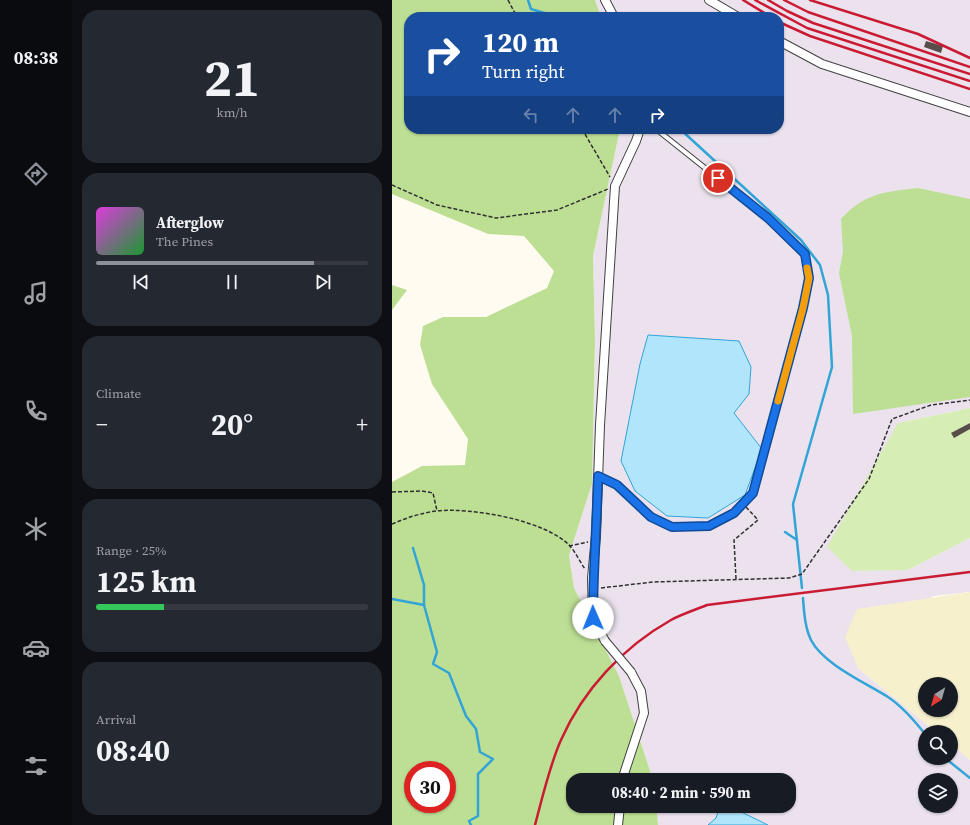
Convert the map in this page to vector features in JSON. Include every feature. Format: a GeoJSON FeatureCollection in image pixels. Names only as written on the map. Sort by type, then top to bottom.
{"type":"FeatureCollection","features":[{"type":"Feature","properties":{"kind":"street"},"geometry":{"type":"LineString","coordinates":[[606,0],[612,12]]}},
{"type":"Feature","properties":{"kind":"street"},"geometry":{"type":"LineString","coordinates":[[710,0],[730,12]]}},
{"type":"Feature","properties":{"kind":"street"},"geometry":{"type":"LineString","coordinates":[[784,44],[822,64],[970,112]]}},
{"type":"Feature","properties":{"kind":"street"},"geometry":{"type":"LineString","coordinates":[[624,773],[644,713],[641,691],[631,672],[605,641],[593,618],[592,578],[596,536],[598,476],[615,186],[638,134]]}},
{"type":"Feature","properties":{"kind":"street"},"geometry":{"type":"LineString","coordinates":[[618,825],[619,813]]}},
{"type":"Feature","properties":{"kind":"lane"},"geometry":{"type":"LineString","coordinates":[[598,476],[617,485],[651,517],[672,527],[709,526],[734,513],[744,504],[753,493],[803,308],[809,278],[805,254],[768,218],[662,134]]}},
{"type":"Feature","properties":{"kind":"path"},"geometry":{"type":"LineString","coordinates":[[508,0],[514,12]]}},
{"type":"Feature","properties":{"kind":"path"},"geometry":{"type":"LineString","coordinates":[[392,185],[436,205],[496,218],[557,210],[615,186],[585,134]]}},
{"type":"Feature","properties":{"kind":"path"},"geometry":{"type":"LineString","coordinates":[[593,590],[608,586],[653,582],[790,578],[802,574],[869,479],[892,419],[930,405],[970,400]]}},
{"type":"Feature","properties":{"kind":"path"},"geometry":{"type":"LineString","coordinates":[[392,492],[422,491],[433,493],[437,511]]}},
{"type":"Feature","properties":{"kind":"path"},"geometry":{"type":"LineString","coordinates":[[736,580],[734,540],[758,520],[744,504]]}},
{"type":"Feature","properties":{"kind":"path"},"geometry":{"type":"LineString","coordinates":[[392,524],[422,514],[452,510],[521,520],[555,535],[570,546],[592,578]]}},
{"type":"Feature","properties":{"kind":"path"},"geometry":{"type":"LineString","coordinates":[[570,546],[588,542],[596,536]]}},
{"type":"Feature","properties":{"kind":"shaded area"},"geometry":{"type":"Polygon","coordinates":[[[595,0],[970,0],[970,408],[898,423],[908,570],[970,538],[970,592],[933,596],[858,668],[927,725],[918,725],[918,765],[958,765],[958,750],[970,760],[970,825],[658,825],[657,813],[796,813],[796,773],[651,773],[619,676],[574,588],[569,555],[592,484],[595,340],[593,256],[619,134],[784,134],[784,12],[599,12],[595,0]]]}},
{"type":"Feature","properties":{"kind":"shaded area"},"geometry":{"type":"Polygon","coordinates":[[[970,592],[970,760],[958,750],[958,725],[927,725],[858,668],[845,637],[857,609],[970,592]]]}},
{"type":"Feature","properties":{"kind":"green space"},"geometry":{"type":"Polygon","coordinates":[[[392,0],[595,0],[599,12],[404,12],[404,134],[619,134],[593,256],[595,340],[592,484],[569,555],[574,588],[619,676],[651,773],[566,773],[566,813],[657,813],[658,825],[392,825],[392,482],[422,466],[465,465],[468,439],[432,384],[420,345],[423,326],[443,317],[486,317],[547,288],[554,271],[524,236],[488,234],[392,194],[392,0]]]}},
{"type":"Feature","properties":{"kind":"green space"},"geometry":{"type":"Polygon","coordinates":[[[918,188],[970,199],[970,397],[853,414],[852,336],[839,273],[843,252],[841,219],[858,204],[876,195],[918,188]]]}},
{"type":"Feature","properties":{"kind":"green space"},"geometry":{"type":"Polygon","coordinates":[[[392,285],[407,290],[392,310],[392,285]]]}},
{"type":"Feature","properties":{"kind":"green space"},"geometry":{"type":"Polygon","coordinates":[[[970,408],[970,538],[908,570],[852,571],[827,547],[898,423],[970,408]]]}},
{"type":"Feature","properties":{"kind":"water"},"geometry":{"type":"Polygon","coordinates":[[[648,335],[739,341],[751,367],[749,394],[734,413],[762,449],[745,495],[708,518],[667,516],[635,491],[621,461],[640,364],[648,335]]]}},
{"type":"Feature","properties":{"kind":"water"},"geometry":{"type":"Polygon","coordinates":[[[718,813],[743,813],[768,825],[708,825],[716,818],[718,813]]]}},
{"type":"Feature","properties":{"kind":"building"},"geometry":{"type":"Polygon","coordinates":[[[926,41],[943,46],[941,53],[924,47],[926,41]]]}},
{"type":"Feature","properties":{"kind":"building"},"geometry":{"type":"Polygon","coordinates":[[[970,423],[970,429],[954,438],[951,433],[970,423]]]}},
{"type":"Feature","properties":{"kind":"waterway"},"geometry":{"type":"LineString","coordinates":[[528,0],[531,9],[541,12]]}},
{"type":"Feature","properties":{"kind":"waterway"},"geometry":{"type":"LineString","coordinates":[[685,134],[801,240],[820,265],[828,295],[832,367],[793,504],[802,588]]}},
{"type":"Feature","properties":{"kind":"waterway"},"geometry":{"type":"LineString","coordinates":[[785,532],[797,540]]}},
{"type":"Feature","properties":{"kind":"waterway"},"geometry":{"type":"LineString","coordinates":[[413,548],[424,585],[424,605]]}},
{"type":"Feature","properties":{"kind":"waterway"},"geometry":{"type":"LineString","coordinates":[[803,598],[807,630],[817,649],[835,665],[899,705],[918,725]]}},
{"type":"Feature","properties":{"kind":"waterway"},"geometry":{"type":"LineString","coordinates":[[392,599],[424,605],[437,652],[433,664],[449,673],[466,716],[476,729],[480,752],[493,759],[478,774],[478,816],[469,821],[471,825]]}},
{"type":"Feature","properties":{"kind":"waterway"},"geometry":{"type":"LineString","coordinates":[[954,765],[970,778]]}},
{"type":"Feature","properties":{"kind":"railway"},"geometry":{"type":"LineString","coordinates":[[743,0],[763,12]]}},
{"type":"Feature","properties":{"kind":"railway"},"geometry":{"type":"LineString","coordinates":[[755,0],[777,12]]}},
{"type":"Feature","properties":{"kind":"railway"},"geometry":{"type":"LineString","coordinates":[[768,0],[813,23],[970,74]]}},
{"type":"Feature","properties":{"kind":"railway"},"geometry":{"type":"LineString","coordinates":[[784,0],[808,12],[970,67]]}},
{"type":"Feature","properties":{"kind":"railway"},"geometry":{"type":"LineString","coordinates":[[810,0],[918,34],[970,58]]}},
{"type":"Feature","properties":{"kind":"railway"},"geometry":{"type":"LineString","coordinates":[[784,16],[807,28],[970,81]]}},
{"type":"Feature","properties":{"kind":"railway"},"geometry":{"type":"LineString","coordinates":[[784,24],[810,36],[970,89]]}},
{"type":"Feature","properties":{"kind":"railway"},"geometry":{"type":"LineString","coordinates":[[535,825],[546,782],[557,749],[570,722],[581,704],[606,671],[637,643],[671,620],[707,605],[970,572]]}},
{"type":"Feature","properties":{"kind":"slow traffic"},"geometry":{"type":"LineString","coordinates":[[778,401],[803,308],[809,278],[807,268]]}},
{"type":"Feature","properties":{"kind":"route"},"geometry":{"type":"LineString","coordinates":[[593,618],[592,578],[596,536],[598,476],[617,485],[630,499],[651,517],[672,527],[709,526],[734,513],[753,493],[803,308],[809,278],[805,254],[768,218],[718,178]]}}]}
